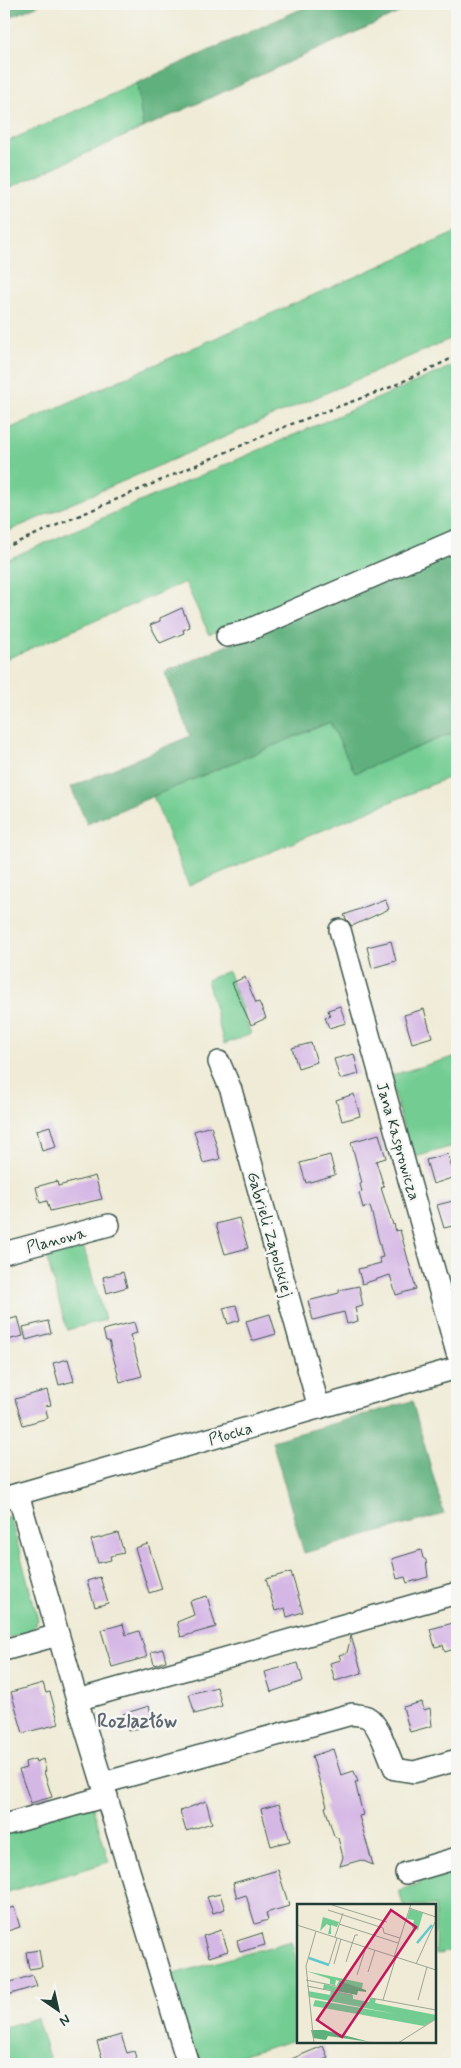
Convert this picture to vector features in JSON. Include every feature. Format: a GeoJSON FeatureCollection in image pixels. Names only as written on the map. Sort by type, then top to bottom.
{"type":"FeatureCollection","features":[{"type":"Feature","properties":{"kind":"street"},"geometry":{"type":"LineString","coordinates":[[227,636],[244,632],[457,540]]}},
{"type":"Feature","properties":{"kind":"street","name":"Jana Kasprowicza"},"geometry":{"type":"LineString","coordinates":[[340,930],[457,1353]]}},
{"type":"Feature","properties":{"kind":"street","name":"Gabrieli Zapolskiej"},"geometry":{"type":"LineString","coordinates":[[219,1062],[231,1090],[319,1408]]}},
{"type":"Feature","properties":{"kind":"street","name":"Planowa"},"geometry":{"type":"LineString","coordinates":[[4,1254],[109,1225]]}},
{"type":"Feature","properties":{"kind":"street","name":"Płocka"},"geometry":{"type":"LineString","coordinates":[[11,1496],[457,1368]]}},
{"type":"Feature","properties":{"kind":"street"},"geometry":{"type":"LineString","coordinates":[[11,1496],[58,1635],[188,2064]]}},
{"type":"Feature","properties":{"kind":"street"},"geometry":{"type":"LineString","coordinates":[[77,1700],[457,1593]]}},
{"type":"Feature","properties":{"kind":"street"},"geometry":{"type":"LineString","coordinates":[[4,1650],[58,1635]]}},
{"type":"Feature","properties":{"kind":"street"},"geometry":{"type":"LineString","coordinates":[[4,1825],[105,1790],[352,1714],[367,1717],[379,1729],[388,1756],[395,1769],[414,1772],[457,1760]]}},
{"type":"Feature","properties":{"kind":"street"},"geometry":{"type":"LineString","coordinates":[[406,1873],[457,1858]]}},
{"type":"Feature","properties":{"kind":"path"},"geometry":{"type":"LineString","coordinates":[[4,548],[289,425],[391,386],[457,356]]}},
{"type":"Feature","properties":{"kind":"green space"},"geometry":{"type":"Polygon","coordinates":[[[4,4],[41,4],[4,20],[4,4]]]}},
{"type":"Feature","properties":{"kind":"green space"},"geometry":{"type":"Polygon","coordinates":[[[312,4],[404,4],[405,10],[143,128],[137,83],[312,4]]]}},
{"type":"Feature","properties":{"kind":"green space"},"geometry":{"type":"Polygon","coordinates":[[[137,83],[143,128],[4,190],[4,143],[137,83]]]}},
{"type":"Feature","properties":{"kind":"green space"},"geometry":{"type":"Polygon","coordinates":[[[457,232],[457,336],[4,533],[4,431],[457,232]]]}},
{"type":"Feature","properties":{"kind":"green space"},"geometry":{"type":"Polygon","coordinates":[[[457,364],[457,533],[242,627],[234,622],[209,634],[185,582],[4,660],[4,561],[457,364]]]}},
{"type":"Feature","properties":{"kind":"green space"},"geometry":{"type":"Polygon","coordinates":[[[457,546],[457,731],[355,773],[330,722],[87,824],[71,787],[190,736],[165,672],[457,546]]]}},
{"type":"Feature","properties":{"kind":"green space"},"geometry":{"type":"Polygon","coordinates":[[[330,722],[355,773],[457,731],[457,774],[189,886],[153,796],[330,722]]]}},
{"type":"Feature","properties":{"kind":"green space"},"geometry":{"type":"Polygon","coordinates":[[[228,971],[251,1034],[224,1044],[207,980],[228,971]]]}},
{"type":"Feature","properties":{"kind":"green space"},"geometry":{"type":"Polygon","coordinates":[[[457,1056],[457,1145],[412,1158],[389,1076],[457,1056]]]}},
{"type":"Feature","properties":{"kind":"green space"},"geometry":{"type":"Polygon","coordinates":[[[82,1242],[105,1320],[67,1330],[45,1252],[82,1242]]]}},
{"type":"Feature","properties":{"kind":"green space"},"geometry":{"type":"Polygon","coordinates":[[[412,1401],[444,1514],[304,1553],[272,1441],[412,1401]]]}},
{"type":"Feature","properties":{"kind":"green space"},"geometry":{"type":"Polygon","coordinates":[[[10,1516],[38,1620],[30,1632],[4,1639],[4,1518],[10,1516]]]}},
{"type":"Feature","properties":{"kind":"green space"},"geometry":{"type":"Polygon","coordinates":[[[92,1804],[109,1862],[4,1893],[4,1830],[92,1804]]]}},
{"type":"Feature","properties":{"kind":"green space"},"geometry":{"type":"Polygon","coordinates":[[[457,1868],[457,1949],[436,1955],[436,1904],[403,1904],[399,1890],[418,1884],[422,1878],[457,1868]]]}},
{"type":"Feature","properties":{"kind":"green space"},"geometry":{"type":"Polygon","coordinates":[[[291,1941],[297,1963],[297,2039],[211,2064],[193,2064],[167,1976],[291,1941]]]}},
{"type":"Feature","properties":{"kind":"green space"},"geometry":{"type":"Polygon","coordinates":[[[37,2018],[51,2064],[4,2064],[4,2027],[37,2018]]]}},
{"type":"Feature","properties":{"kind":"building"},"geometry":{"type":"Polygon","coordinates":[[[182,608],[190,627],[183,630],[184,633],[160,643],[150,625],[182,608]]]}},
{"type":"Feature","properties":{"kind":"building"},"geometry":{"type":"Polygon","coordinates":[[[385,899],[389,909],[352,926],[344,915],[385,899]]]}},
{"type":"Feature","properties":{"kind":"building"},"geometry":{"type":"Polygon","coordinates":[[[391,941],[396,961],[372,968],[367,947],[391,941]]]}},
{"type":"Feature","properties":{"kind":"building"},"geometry":{"type":"Polygon","coordinates":[[[245,977],[256,1003],[259,1002],[266,1018],[251,1025],[232,983],[245,977]]]}},
{"type":"Feature","properties":{"kind":"building"},"geometry":{"type":"Polygon","coordinates":[[[340,1006],[346,1023],[329,1028],[325,1017],[330,1016],[328,1010],[340,1006]]]}},
{"type":"Feature","properties":{"kind":"building"},"geometry":{"type":"Polygon","coordinates":[[[424,1009],[432,1037],[412,1043],[404,1015],[424,1009]]]}},
{"type":"Feature","properties":{"kind":"building"},"geometry":{"type":"Polygon","coordinates":[[[311,1043],[317,1062],[298,1068],[292,1048],[311,1043]]]}},
{"type":"Feature","properties":{"kind":"building"},"geometry":{"type":"Polygon","coordinates":[[[354,1054],[359,1074],[340,1079],[334,1059],[354,1054]]]}},
{"type":"Feature","properties":{"kind":"building"},"geometry":{"type":"Polygon","coordinates":[[[354,1094],[360,1116],[342,1121],[336,1100],[354,1094]]]}},
{"type":"Feature","properties":{"kind":"building"},"geometry":{"type":"Polygon","coordinates":[[[50,1126],[56,1147],[42,1151],[37,1130],[50,1126]]]}},
{"type":"Feature","properties":{"kind":"building"},"geometry":{"type":"Polygon","coordinates":[[[211,1126],[220,1159],[203,1163],[194,1131],[211,1126]]]}},
{"type":"Feature","properties":{"kind":"building"},"geometry":{"type":"Polygon","coordinates":[[[379,1134],[386,1158],[376,1161],[384,1187],[381,1188],[393,1225],[396,1231],[400,1230],[416,1289],[396,1295],[390,1275],[362,1284],[358,1269],[381,1263],[379,1258],[383,1257],[370,1206],[363,1208],[359,1193],[362,1192],[360,1184],[362,1183],[351,1142],[379,1134]]]}},
{"type":"Feature","properties":{"kind":"building"},"geometry":{"type":"Polygon","coordinates":[[[448,1154],[455,1177],[433,1184],[426,1160],[448,1154]]]}},
{"type":"Feature","properties":{"kind":"building"},"geometry":{"type":"Polygon","coordinates":[[[330,1155],[335,1175],[306,1183],[300,1163],[330,1155]]]}},
{"type":"Feature","properties":{"kind":"building"},"geometry":{"type":"Polygon","coordinates":[[[95,1176],[102,1199],[50,1211],[47,1201],[40,1203],[36,1187],[57,1181],[58,1186],[95,1176]]]}},
{"type":"Feature","properties":{"kind":"building"},"geometry":{"type":"Polygon","coordinates":[[[457,1200],[457,1225],[444,1228],[437,1205],[457,1200]]]}},
{"type":"Feature","properties":{"kind":"building"},"geometry":{"type":"Polygon","coordinates":[[[239,1218],[248,1248],[225,1254],[216,1224],[239,1218]]]}},
{"type":"Feature","properties":{"kind":"building"},"geometry":{"type":"Polygon","coordinates":[[[123,1272],[127,1287],[107,1293],[103,1277],[123,1272]]]}},
{"type":"Feature","properties":{"kind":"building"},"geometry":{"type":"Polygon","coordinates":[[[359,1286],[363,1306],[355,1308],[358,1321],[347,1324],[344,1312],[313,1320],[308,1301],[339,1293],[339,1290],[359,1286]]]}},
{"type":"Feature","properties":{"kind":"building"},"geometry":{"type":"Polygon","coordinates":[[[236,1305],[240,1320],[228,1324],[223,1308],[236,1305]]]}},
{"type":"Feature","properties":{"kind":"building"},"geometry":{"type":"Polygon","coordinates":[[[270,1314],[276,1334],[252,1341],[246,1321],[270,1314]]]}},
{"type":"Feature","properties":{"kind":"building"},"geometry":{"type":"Polygon","coordinates":[[[18,1317],[23,1336],[4,1341],[4,1321],[18,1317]]]}},
{"type":"Feature","properties":{"kind":"building"},"geometry":{"type":"Polygon","coordinates":[[[48,1321],[51,1333],[26,1340],[23,1327],[48,1321]]]}},
{"type":"Feature","properties":{"kind":"building"},"geometry":{"type":"Polygon","coordinates":[[[134,1322],[137,1333],[130,1335],[142,1376],[120,1382],[109,1341],[106,1341],[103,1330],[134,1322]]]}},
{"type":"Feature","properties":{"kind":"building"},"geometry":{"type":"Polygon","coordinates":[[[68,1359],[74,1381],[59,1385],[53,1363],[68,1359]]]}},
{"type":"Feature","properties":{"kind":"building"},"geometry":{"type":"Polygon","coordinates":[[[47,1390],[51,1405],[45,1406],[48,1418],[23,1425],[15,1399],[47,1390]]]}},
{"type":"Feature","properties":{"kind":"building"},"geometry":{"type":"Polygon","coordinates":[[[118,1533],[124,1553],[110,1556],[111,1560],[98,1563],[91,1540],[118,1533]]]}},
{"type":"Feature","properties":{"kind":"building"},"geometry":{"type":"Polygon","coordinates":[[[148,1544],[162,1589],[149,1593],[135,1548],[148,1544]]]}},
{"type":"Feature","properties":{"kind":"building"},"geometry":{"type":"Polygon","coordinates":[[[421,1550],[423,1558],[426,1560],[428,1577],[407,1583],[405,1577],[397,1579],[392,1559],[421,1550]]]}},
{"type":"Feature","properties":{"kind":"building"},"geometry":{"type":"Polygon","coordinates":[[[291,1572],[303,1612],[287,1617],[285,1608],[275,1611],[266,1579],[291,1572]]]}},
{"type":"Feature","properties":{"kind":"building"},"geometry":{"type":"Polygon","coordinates":[[[100,1577],[108,1603],[95,1607],[87,1581],[100,1577]]]}},
{"type":"Feature","properties":{"kind":"building"},"geometry":{"type":"Polygon","coordinates":[[[207,1596],[216,1627],[181,1637],[177,1622],[194,1615],[190,1601],[207,1596]]]}},
{"type":"Feature","properties":{"kind":"building"},"geometry":{"type":"Polygon","coordinates":[[[457,1622],[457,1648],[445,1652],[443,1645],[435,1647],[430,1629],[457,1622]]]}},
{"type":"Feature","properties":{"kind":"building"},"geometry":{"type":"Polygon","coordinates":[[[123,1624],[126,1635],[139,1631],[147,1657],[112,1667],[101,1630],[123,1624]]]}},
{"type":"Feature","properties":{"kind":"building"},"geometry":{"type":"Polygon","coordinates":[[[351,1636],[362,1673],[335,1681],[330,1663],[341,1660],[339,1655],[347,1653],[351,1636]]]}},
{"type":"Feature","properties":{"kind":"building"},"geometry":{"type":"Polygon","coordinates":[[[163,1649],[166,1661],[154,1665],[151,1652],[163,1649]]]}},
{"type":"Feature","properties":{"kind":"building"},"geometry":{"type":"Polygon","coordinates":[[[298,1663],[303,1681],[271,1692],[265,1672],[298,1663]]]}},
{"type":"Feature","properties":{"kind":"building"},"geometry":{"type":"Polygon","coordinates":[[[43,1683],[46,1693],[50,1692],[59,1724],[23,1733],[11,1692],[43,1683]]]}},
{"type":"Feature","properties":{"kind":"building"},"geometry":{"type":"Polygon","coordinates":[[[217,1687],[222,1706],[195,1714],[189,1694],[217,1687]]]}},
{"type":"Feature","properties":{"kind":"building"},"geometry":{"type":"Polygon","coordinates":[[[422,1702],[424,1710],[430,1708],[432,1726],[410,1732],[403,1707],[422,1702]]]}},
{"type":"Feature","properties":{"kind":"building"},"geometry":{"type":"Polygon","coordinates":[[[149,1706],[154,1724],[128,1731],[123,1714],[149,1706]]]}},
{"type":"Feature","properties":{"kind":"building"},"geometry":{"type":"Polygon","coordinates":[[[333,1749],[341,1775],[354,1771],[358,1782],[355,1782],[363,1815],[359,1816],[373,1865],[361,1860],[340,1866],[343,1857],[338,1838],[334,1836],[325,1807],[327,1806],[312,1756],[333,1749]]]}},
{"type":"Feature","properties":{"kind":"building"},"geometry":{"type":"Polygon","coordinates":[[[35,1759],[36,1762],[43,1759],[46,1771],[44,1772],[52,1797],[31,1803],[19,1770],[26,1768],[25,1762],[35,1759]]]}},
{"type":"Feature","properties":{"kind":"building"},"geometry":{"type":"Polygon","coordinates":[[[206,1801],[212,1823],[186,1831],[180,1811],[206,1801]]]}},
{"type":"Feature","properties":{"kind":"building"},"geometry":{"type":"Polygon","coordinates":[[[279,1804],[290,1841],[271,1846],[261,1809],[279,1804]]]}},
{"type":"Feature","properties":{"kind":"building"},"geometry":{"type":"Polygon","coordinates":[[[278,1870],[289,1906],[266,1913],[268,1920],[255,1924],[246,1895],[237,1898],[233,1883],[278,1870]]]}},
{"type":"Feature","properties":{"kind":"building"},"geometry":{"type":"Polygon","coordinates":[[[220,1894],[225,1909],[213,1913],[207,1897],[220,1894]]]}},
{"type":"Feature","properties":{"kind":"building"},"geometry":{"type":"Polygon","coordinates":[[[14,1907],[20,1927],[4,1932],[4,1910],[14,1907]]]}},
{"type":"Feature","properties":{"kind":"building"},"geometry":{"type":"Polygon","coordinates":[[[221,1930],[228,1951],[209,1957],[203,1936],[221,1930]]]}},
{"type":"Feature","properties":{"kind":"building"},"geometry":{"type":"Polygon","coordinates":[[[262,1933],[265,1945],[240,1952],[237,1941],[262,1933]]]}},
{"type":"Feature","properties":{"kind":"building"},"geometry":{"type":"Polygon","coordinates":[[[39,1950],[42,1967],[29,1969],[26,1952],[39,1950]]]}},
{"type":"Feature","properties":{"kind":"building"},"geometry":{"type":"Polygon","coordinates":[[[33,1975],[37,1986],[4,1996],[4,1984],[33,1975]]]}},
{"type":"Feature","properties":{"kind":"building"},"geometry":{"type":"Polygon","coordinates":[[[121,2035],[127,2053],[134,2051],[138,2064],[100,2064],[99,2062],[103,2061],[97,2042],[121,2035]]]}},
{"type":"Feature","properties":{"kind":"building"},"geometry":{"type":"Polygon","coordinates":[[[323,2046],[328,2058],[312,2064],[279,2064],[323,2046]]]}},
{"type":"Feature","properties":{"kind":"district","name":"Rozlazłów"},"geometry":{"type":"Point","coordinates":[137,1720]}}]}
